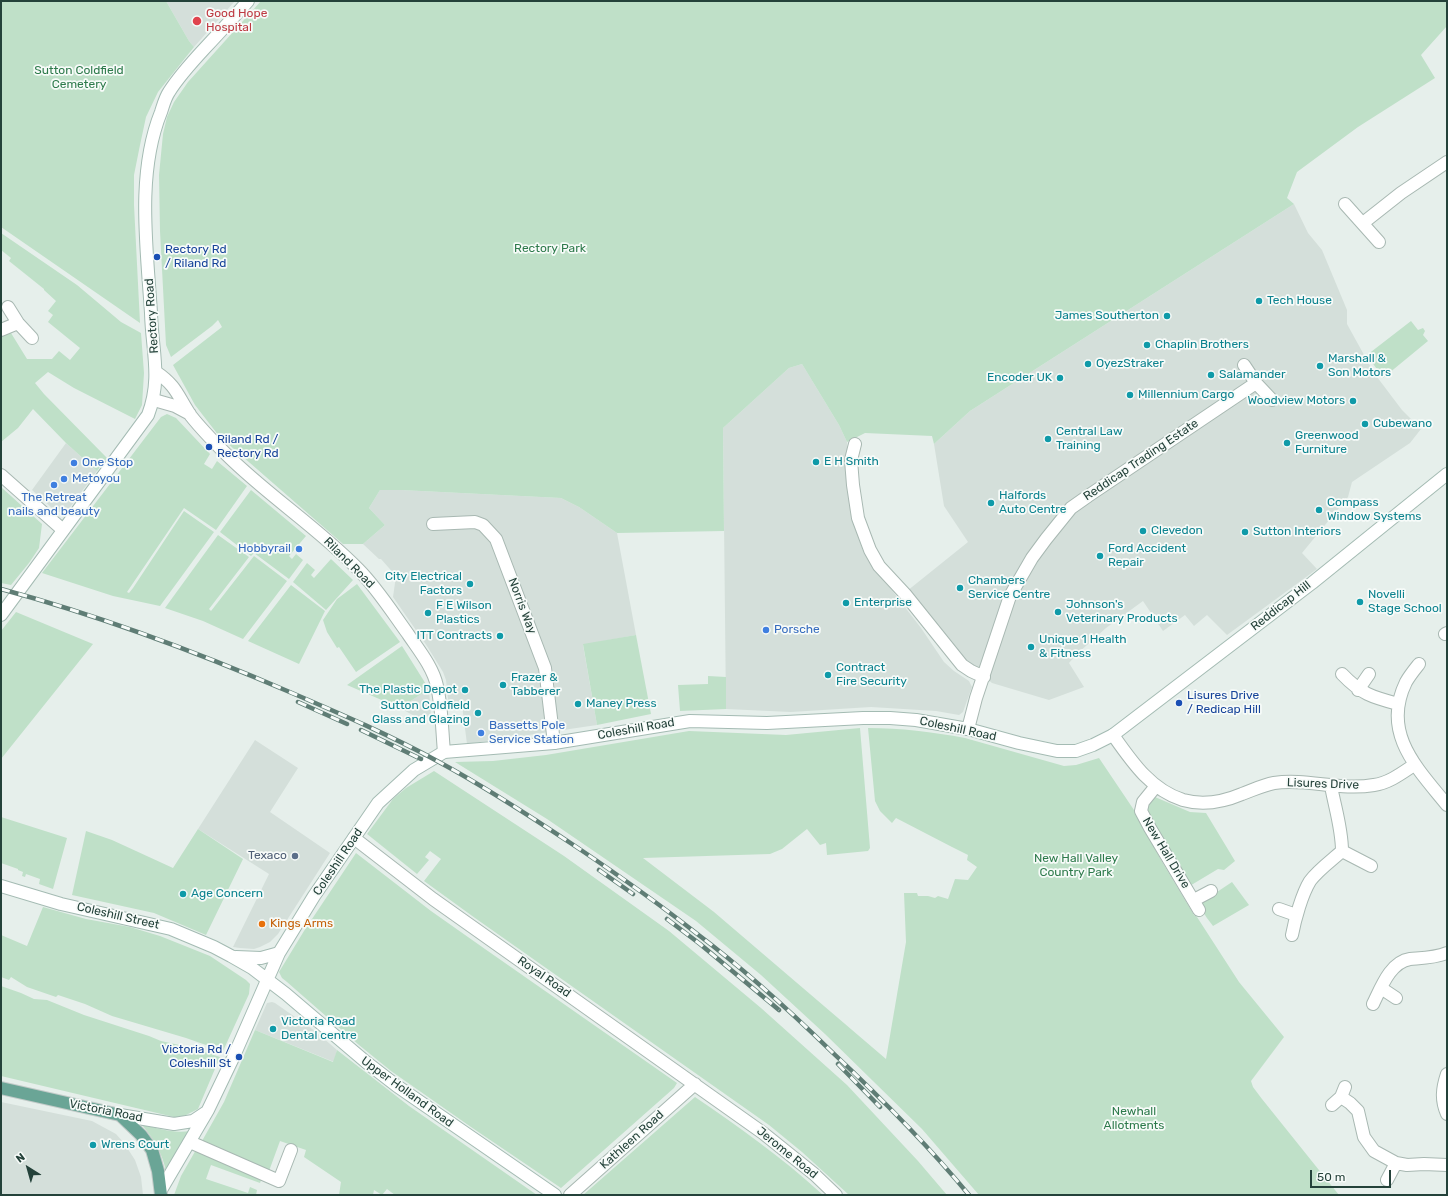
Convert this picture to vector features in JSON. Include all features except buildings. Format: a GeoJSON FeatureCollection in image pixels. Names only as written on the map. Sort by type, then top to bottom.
{"type":"FeatureCollection","features":[{"type":"Feature","properties":{"kind":"main road","name":"Victoria Road"},"geometry":{"type":"LineString","coordinates":[[1,1088],[120,1115]]}},
{"type":"Feature","properties":{"kind":"main road"},"geometry":{"type":"LineString","coordinates":[[120,1115],[142,1135],[152,1150],[158,1171],[161,1192]]}},
{"type":"Feature","properties":{"kind":"street","name":"Rectory Road"},"geometry":{"type":"LineString","coordinates":[[1,615],[148,415],[154,400],[156,372],[151,323],[145,180],[149,153],[156,124],[168,93],[178,78],[248,1]]}},
{"type":"Feature","properties":{"kind":"street"},"geometry":{"type":"LineString","coordinates":[[1363,223],[1401,193],[1447,162]]}},
{"type":"Feature","properties":{"kind":"street"},"geometry":{"type":"LineString","coordinates":[[1345,204],[1379,242]]}},
{"type":"Feature","properties":{"kind":"street"},"geometry":{"type":"LineString","coordinates":[[8,307],[18,323],[32,338]]}},
{"type":"Feature","properties":{"kind":"street"},"geometry":{"type":"LineString","coordinates":[[1,330],[18,323]]}},
{"type":"Feature","properties":{"kind":"street"},"geometry":{"type":"LineString","coordinates":[[1244,364],[1256,383],[1272,400]]}},
{"type":"Feature","properties":{"kind":"street","name":"Riland Road"},"geometry":{"type":"LineString","coordinates":[[156,372],[167,379],[177,390],[190,414],[227,455],[330,543],[358,569],[380,595],[419,651],[437,685],[442,720],[444,752]]}},
{"type":"Feature","properties":{"kind":"street","name":"Reddicap Trading Estate"},"geometry":{"type":"LineString","coordinates":[[968,729],[976,698],[1010,596],[1032,558],[1071,508],[1256,383]]}},
{"type":"Feature","properties":{"kind":"street","name":"Riland Road"},"geometry":{"type":"LineString","coordinates":[[154,400],[175,406],[190,414]]}},
{"type":"Feature","properties":{"kind":"street"},"geometry":{"type":"LineString","coordinates":[[855,444],[851,460],[853,485],[858,518],[870,550],[880,566],[905,594],[962,665],[971,672],[984,677]]}},
{"type":"Feature","properties":{"kind":"street","name":"Reddicap Hill"},"geometry":{"type":"LineString","coordinates":[[1113,735],[1306,587],[1447,474]]}},
{"type":"Feature","properties":{"kind":"street"},"geometry":{"type":"LineString","coordinates":[[1,475],[63,530]]}},
{"type":"Feature","properties":{"kind":"street","name":"Norris Way"},"geometry":{"type":"LineString","coordinates":[[433,524],[475,522],[482,524],[496,540],[546,668],[554,744]]}},
{"type":"Feature","properties":{"kind":"street"},"geometry":{"type":"LineString","coordinates":[[1419,664],[1407,681],[1398,704],[1400,733],[1414,765],[1447,805]]}},
{"type":"Feature","properties":{"kind":"street"},"geometry":{"type":"LineString","coordinates":[[1342,674],[1358,690],[1371,697],[1398,704]]}},
{"type":"Feature","properties":{"kind":"street"},"geometry":{"type":"LineString","coordinates":[[1358,690],[1369,674]]}},
{"type":"Feature","properties":{"kind":"street","name":"Coleshill Road"},"geometry":{"type":"LineString","coordinates":[[267,979],[279,953],[378,803],[414,770],[444,752],[554,744],[690,721],[767,723],[890,718],[941,723],[1019,743],[1058,751],[1076,750],[1093,746],[1113,735]]}},
{"type":"Feature","properties":{"kind":"street","name":"Lisures Drive"},"geometry":{"type":"LineString","coordinates":[[1113,735],[1133,763],[1156,786],[1169,794],[1184,800],[1207,804],[1226,801],[1261,786],[1274,783],[1303,781],[1332,786],[1375,785],[1400,775],[1414,765]]}},
{"type":"Feature","properties":{"kind":"street","name":"New Hall Drive"},"geometry":{"type":"LineString","coordinates":[[1156,786],[1144,802],[1141,811],[1196,905],[1211,891]]}},
{"type":"Feature","properties":{"kind":"street"},"geometry":{"type":"LineString","coordinates":[[1292,935],[1296,915],[1310,882],[1319,871],[1342,851],[1342,835],[1336,814],[1332,786]]}},
{"type":"Feature","properties":{"kind":"street","name":"Royal Road"},"geometry":{"type":"LineString","coordinates":[[354,838],[432,899],[736,1113]]}},
{"type":"Feature","properties":{"kind":"street"},"geometry":{"type":"LineString","coordinates":[[1342,851],[1371,866]]}},
{"type":"Feature","properties":{"kind":"street","name":"Coleshill Street"},"geometry":{"type":"LineString","coordinates":[[1,886],[61,904],[171,929],[214,947],[252,968],[267,979]]}},
{"type":"Feature","properties":{"kind":"street"},"geometry":{"type":"LineString","coordinates":[[1279,908],[1296,915]]}},
{"type":"Feature","properties":{"kind":"street"},"geometry":{"type":"LineString","coordinates":[[1373,1004],[1390,973],[1397,965],[1407,960],[1437,956],[1447,952]]}},
{"type":"Feature","properties":{"kind":"street","name":"Coleshill Street"},"geometry":{"type":"LineString","coordinates":[[231,956],[261,958],[279,953]]}},
{"type":"Feature","properties":{"kind":"street","name":"Victoria Road"},"geometry":{"type":"LineString","coordinates":[[161,1192],[221,1085],[267,979]]}},
{"type":"Feature","properties":{"kind":"street","name":"Upper Holland Road"},"geometry":{"type":"LineString","coordinates":[[267,979],[397,1086],[555,1195]]}},
{"type":"Feature","properties":{"kind":"street"},"geometry":{"type":"LineString","coordinates":[[1381,988],[1396,998]]}},
{"type":"Feature","properties":{"kind":"street"},"geometry":{"type":"LineString","coordinates":[[1447,1074],[1443,1084],[1442,1096],[1447,1114]]}},
{"type":"Feature","properties":{"kind":"street","name":"Kathleen Road"},"geometry":{"type":"LineString","coordinates":[[570,1195],[695,1084]]}},
{"type":"Feature","properties":{"kind":"street"},"geometry":{"type":"LineString","coordinates":[[1339,1096],[1350,1103],[1358,1111],[1364,1137],[1374,1151],[1396,1163],[1407,1165],[1447,1165]]}},
{"type":"Feature","properties":{"kind":"street","name":"Victoria Road"},"geometry":{"type":"LineString","coordinates":[[120,1115],[174,1124],[193,1121],[208,1110]]}},
{"type":"Feature","properties":{"kind":"street","name":"Jerome Road"},"geometry":{"type":"LineString","coordinates":[[736,1113],[764,1132],[814,1174],[836,1195]]}},
{"type":"Feature","properties":{"kind":"street"},"geometry":{"type":"LineString","coordinates":[[190,1142],[279,1181],[291,1150]]}},
{"type":"Feature","properties":{"kind":"street"},"geometry":{"type":"LineString","coordinates":[[1387,1180],[1396,1163]]}},
{"type":"Feature","properties":{"kind":"shaded area","name":"Good Hope Hospital"},"geometry":{"type":"Polygon","coordinates":[[[166,1],[235,1],[194,47],[166,1]]]}},
{"type":"Feature","properties":{"kind":"shaded area"},"geometry":{"type":"Polygon","coordinates":[[[1294,204],[1308,233],[1322,250],[1347,310],[1347,324],[1374,373],[1402,410],[1421,429],[1410,443],[1352,482],[1348,497],[1302,553],[1317,569],[1227,635],[1207,615],[1194,626],[1185,615],[1163,631],[1143,601],[1106,628],[1069,663],[1084,687],[1049,700],[992,683],[960,656],[907,591],[968,542],[944,506],[934,444],[970,411],[1294,204]]]}},
{"type":"Feature","properties":{"kind":"shaded area"},"geometry":{"type":"Polygon","coordinates":[[[802,364],[839,425],[847,442],[847,484],[853,521],[863,551],[921,628],[944,662],[969,681],[972,687],[963,712],[959,715],[936,711],[871,707],[791,712],[726,709],[723,428],[789,368],[802,364]]]}},
{"type":"Feature","properties":{"kind":"shaded area"},"geometry":{"type":"Polygon","coordinates":[[[66,443],[97,471],[68,510],[57,512],[32,490],[66,443]]]}},
{"type":"Feature","properties":{"kind":"shaded area"},"geometry":{"type":"Polygon","coordinates":[[[380,490],[561,498],[579,507],[617,533],[636,635],[583,645],[597,725],[467,744],[462,705],[449,707],[446,680],[443,672],[393,597],[396,576],[381,559],[379,559],[363,544],[385,525],[369,508],[380,490]]]}},
{"type":"Feature","properties":{"kind":"shaded area"},"geometry":{"type":"Polygon","coordinates":[[[429,689],[431,716],[418,718],[400,708],[429,689]]]}},
{"type":"Feature","properties":{"kind":"shaded area"},"geometry":{"type":"Polygon","coordinates":[[[255,740],[298,768],[270,812],[330,853],[278,934],[270,942],[254,949],[233,947],[269,874],[198,829],[255,740]]]}},
{"type":"Feature","properties":{"kind":"shaded area"},"geometry":{"type":"Polygon","coordinates":[[[272,1002],[315,1031],[337,1050],[334,1062],[255,1030],[267,1003],[272,1002]]]}},
{"type":"Feature","properties":{"kind":"shaded area"},"geometry":{"type":"Polygon","coordinates":[[[1,1102],[92,1121],[116,1134],[135,1160],[141,1177],[143,1195],[1,1195],[1,1102]]]}},
{"type":"Feature","properties":{"kind":"green space","name":"Sutton Coldfield Cemetery"},"geometry":{"type":"Polygon","coordinates":[[[1,1],[166,1],[194,47],[158,92],[146,117],[134,175],[134,205],[140,323],[1,227],[1,1]]]}},
{"type":"Feature","properties":{"kind":"green space","name":"Rectory Park"},"geometry":{"type":"Polygon","coordinates":[[[261,1],[1447,1],[1447,26],[1421,55],[1435,78],[1358,127],[1297,172],[1287,198],[1294,204],[970,411],[934,444],[932,436],[865,433],[847,442],[839,425],[802,364],[789,368],[723,428],[724,531],[617,533],[579,507],[561,498],[380,490],[369,508],[385,525],[363,544],[343,544],[219,436],[195,405],[173,365],[222,327],[218,320],[171,357],[166,345],[160,231],[159,175],[163,134],[167,117],[174,102],[188,82],[261,1]]]}},
{"type":"Feature","properties":{"kind":"green space"},"geometry":{"type":"Polygon","coordinates":[[[1,233],[77,285],[121,322],[141,333],[144,373],[142,405],[135,419],[74,388],[48,372],[35,383],[107,458],[97,471],[66,443],[33,409],[18,428],[1,442],[1,336],[11,333],[27,359],[52,359],[59,351],[70,360],[80,348],[48,322],[53,315],[48,311],[56,301],[44,289],[9,261],[11,258],[1,250],[1,233]]]}},
{"type":"Feature","properties":{"kind":"green space"},"geometry":{"type":"Polygon","coordinates":[[[1411,321],[1418,330],[1423,328],[1425,331],[1423,335],[1428,341],[1383,378],[1367,355],[1411,321]]]}},
{"type":"Feature","properties":{"kind":"green space"},"geometry":{"type":"Polygon","coordinates":[[[167,414],[176,418],[210,454],[204,464],[212,469],[217,461],[247,486],[216,530],[184,508],[127,592],[129,593],[133,588],[184,511],[214,532],[160,606],[113,596],[42,573],[161,417],[167,414]]]}},
{"type":"Feature","properties":{"kind":"green space"},"geometry":{"type":"Polygon","coordinates":[[[1,487],[42,524],[39,548],[11,585],[1,583],[1,487]]]}},
{"type":"Feature","properties":{"kind":"green space"},"geometry":{"type":"Polygon","coordinates":[[[251,490],[306,536],[289,556],[292,559],[296,554],[303,560],[289,579],[254,553],[251,556],[220,532],[251,490]]]}},
{"type":"Feature","properties":{"kind":"green space"},"geometry":{"type":"Polygon","coordinates":[[[218,535],[249,557],[209,609],[211,611],[254,556],[287,581],[243,639],[203,621],[165,608],[218,535]]]}},
{"type":"Feature","properties":{"kind":"green space"},"geometry":{"type":"Polygon","coordinates":[[[331,559],[353,580],[326,610],[293,582],[307,563],[315,570],[311,575],[314,578],[331,559]]]}},
{"type":"Feature","properties":{"kind":"green space"},"geometry":{"type":"Polygon","coordinates":[[[357,584],[400,642],[356,672],[339,647],[337,648],[327,632],[323,620],[337,599],[357,584]]]}},
{"type":"Feature","properties":{"kind":"green space"},"geometry":{"type":"Polygon","coordinates":[[[291,585],[325,611],[299,664],[248,641],[291,585]]]}},
{"type":"Feature","properties":{"kind":"green space"},"geometry":{"type":"Polygon","coordinates":[[[16,612],[93,644],[1,759],[1,631],[16,612]]]}},
{"type":"Feature","properties":{"kind":"green space"},"geometry":{"type":"Polygon","coordinates":[[[636,635],[651,714],[597,725],[583,644],[636,635]]]}},
{"type":"Feature","properties":{"kind":"green space"},"geometry":{"type":"Polygon","coordinates":[[[402,646],[429,689],[400,708],[347,685],[402,646]]]}},
{"type":"Feature","properties":{"kind":"green space"},"geometry":{"type":"Polygon","coordinates":[[[708,676],[726,677],[726,709],[680,711],[678,685],[708,684],[708,676]]]}},
{"type":"Feature","properties":{"kind":"green space"},"geometry":{"type":"Polygon","coordinates":[[[860,728],[870,848],[868,851],[827,855],[826,843],[820,845],[807,829],[782,849],[770,854],[643,858],[714,912],[886,1059],[906,942],[904,893],[917,893],[918,896],[935,898],[938,896],[948,899],[955,879],[968,880],[977,867],[967,860],[968,855],[896,818],[892,823],[880,811],[875,801],[868,728],[916,731],[965,738],[1064,766],[1076,765],[1099,758],[1136,813],[1161,860],[1194,915],[1197,917],[1239,982],[1284,1037],[1251,1081],[1253,1087],[1339,1195],[979,1195],[922,1129],[825,1034],[761,975],[696,921],[547,819],[455,762],[493,761],[546,755],[689,731],[786,735],[860,728]]]}},
{"type":"Feature","properties":{"kind":"green space"},"geometry":{"type":"Polygon","coordinates":[[[434,771],[564,856],[669,931],[761,1008],[847,1085],[918,1161],[947,1195],[849,1195],[802,1152],[769,1125],[424,881],[441,859],[430,851],[425,857],[429,860],[417,874],[367,834],[393,799],[406,788],[434,771]]]}},
{"type":"Feature","properties":{"kind":"green space"},"geometry":{"type":"Polygon","coordinates":[[[1155,797],[1190,812],[1206,813],[1235,861],[1224,870],[1218,869],[1188,887],[1146,810],[1147,805],[1155,797]]]}},
{"type":"Feature","properties":{"kind":"green space"},"geometry":{"type":"Polygon","coordinates":[[[1,817],[67,838],[53,889],[39,884],[40,879],[26,874],[25,877],[22,876],[23,872],[1,863],[1,817]]]}},
{"type":"Feature","properties":{"kind":"green space"},"geometry":{"type":"Polygon","coordinates":[[[198,829],[243,859],[206,935],[154,913],[72,895],[86,831],[112,840],[173,868],[198,829]]]}},
{"type":"Feature","properties":{"kind":"green space"},"geometry":{"type":"Polygon","coordinates":[[[356,853],[431,911],[677,1083],[674,1088],[561,1188],[391,1071],[282,978],[279,972],[304,931],[356,853]]]}},
{"type":"Feature","properties":{"kind":"green space"},"geometry":{"type":"Polygon","coordinates":[[[1232,882],[1249,905],[1213,926],[1203,912],[1202,902],[1232,882]]]}},
{"type":"Feature","properties":{"kind":"green space"},"geometry":{"type":"Polygon","coordinates":[[[43,907],[86,919],[130,927],[160,936],[210,956],[246,980],[250,984],[249,994],[223,1051],[186,1038],[112,1016],[85,1004],[58,995],[56,997],[27,987],[11,977],[9,980],[1,977],[1,935],[27,946],[43,907]]]}},
{"type":"Feature","properties":{"kind":"green space"},"geometry":{"type":"Polygon","coordinates":[[[1,986],[34,999],[47,1000],[84,1015],[161,1041],[193,1048],[220,1057],[198,1109],[180,1117],[174,1117],[1,1076],[1,986]]]}},
{"type":"Feature","properties":{"kind":"green space"},"geometry":{"type":"Polygon","coordinates":[[[255,1030],[333,1062],[337,1050],[409,1106],[537,1195],[395,1195],[387,1189],[382,1195],[374,1190],[373,1195],[339,1195],[341,1182],[304,1157],[306,1150],[280,1141],[269,1171],[202,1141],[224,1102],[255,1030]]]}},
{"type":"Feature","properties":{"kind":"green space"},"geometry":{"type":"Polygon","coordinates":[[[695,1097],[777,1156],[823,1195],[583,1195],[695,1097]]]}},
{"type":"Feature","properties":{"kind":"green space"},"geometry":{"type":"Polygon","coordinates":[[[142,1125],[172,1131],[190,1131],[166,1171],[157,1146],[142,1125]]]}},
{"type":"Feature","properties":{"kind":"green space"},"geometry":{"type":"Polygon","coordinates":[[[197,1148],[262,1178],[260,1183],[211,1165],[206,1179],[248,1193],[250,1187],[257,1190],[256,1195],[174,1195],[181,1176],[197,1148]]]}},
{"type":"Feature","properties":{"kind":"railway"},"geometry":{"type":"LineString","coordinates":[[1,589],[112,623],[185,649],[348,717],[421,752],[475,782],[578,848],[638,889],[749,975],[850,1069],[920,1139],[969,1195]]}},
{"type":"Feature","properties":{"kind":"railway"},"geometry":{"type":"LineString","coordinates":[[298,702],[347,724]]}},
{"type":"Feature","properties":{"kind":"railway"},"geometry":{"type":"LineString","coordinates":[[361,730],[421,759]]}},
{"type":"Feature","properties":{"kind":"railway"},"geometry":{"type":"LineString","coordinates":[[599,870],[633,894]]}},
{"type":"Feature","properties":{"kind":"railway"},"geometry":{"type":"LineString","coordinates":[[667,919],[700,944],[779,1010]]}},
{"type":"Feature","properties":{"kind":"railway"},"geometry":{"type":"LineString","coordinates":[[838,1064],[880,1107]]}},
{"type":"Feature","properties":{"kind":"place","name":"Good Hope Hospital"},"geometry":{"type":"Point","coordinates":[197,21]}},
{"type":"Feature","properties":{"kind":"place","name":"Rectory Rd / Riland Rd"},"geometry":{"type":"Point","coordinates":[157,257]}},
{"type":"Feature","properties":{"kind":"place","name":"Tech House"},"geometry":{"type":"Point","coordinates":[1259,301]}},
{"type":"Feature","properties":{"kind":"place","name":"James Southerton"},"geometry":{"type":"Point","coordinates":[1167,316]}},
{"type":"Feature","properties":{"kind":"place","name":"Chaplin Brothers"},"geometry":{"type":"Point","coordinates":[1147,345]}},
{"type":"Feature","properties":{"kind":"place","name":"OyezStraker"},"geometry":{"type":"Point","coordinates":[1088,364]}},
{"type":"Feature","properties":{"kind":"place","name":"Marshall & Son Motors"},"geometry":{"type":"Point","coordinates":[1320,366]}},
{"type":"Feature","properties":{"kind":"place","name":"Salamander"},"geometry":{"type":"Point","coordinates":[1211,375]}},
{"type":"Feature","properties":{"kind":"place","name":"Encoder UK"},"geometry":{"type":"Point","coordinates":[1060,378]}},
{"type":"Feature","properties":{"kind":"place","name":"Millennium Cargo"},"geometry":{"type":"Point","coordinates":[1130,395]}},
{"type":"Feature","properties":{"kind":"place","name":"Woodview Motors"},"geometry":{"type":"Point","coordinates":[1353,401]}},
{"type":"Feature","properties":{"kind":"place","name":"Cubewano"},"geometry":{"type":"Point","coordinates":[1365,424]}},
{"type":"Feature","properties":{"kind":"place","name":"Central Law Training"},"geometry":{"type":"Point","coordinates":[1048,439]}},
{"type":"Feature","properties":{"kind":"place","name":"Greenwood Furniture"},"geometry":{"type":"Point","coordinates":[1287,443]}},
{"type":"Feature","properties":{"kind":"place","name":"Riland Rd / Rectory Rd"},"geometry":{"type":"Point","coordinates":[209,447]}},
{"type":"Feature","properties":{"kind":"place","name":"E H Smith"},"geometry":{"type":"Point","coordinates":[816,462]}},
{"type":"Feature","properties":{"kind":"place","name":"One Stop"},"geometry":{"type":"Point","coordinates":[74,463]}},
{"type":"Feature","properties":{"kind":"place","name":"Metoyou"},"geometry":{"type":"Point","coordinates":[64,479]}},
{"type":"Feature","properties":{"kind":"place","name":"The Retreat nails and beauty"},"geometry":{"type":"Point","coordinates":[54,485]}},
{"type":"Feature","properties":{"kind":"place","name":"Halfords Auto Centre"},"geometry":{"type":"Point","coordinates":[991,503]}},
{"type":"Feature","properties":{"kind":"place","name":"Compass Window Systems"},"geometry":{"type":"Point","coordinates":[1319,510]}},
{"type":"Feature","properties":{"kind":"place","name":"Clevedon"},"geometry":{"type":"Point","coordinates":[1143,531]}},
{"type":"Feature","properties":{"kind":"place","name":"Sutton Interiors"},"geometry":{"type":"Point","coordinates":[1245,532]}},
{"type":"Feature","properties":{"kind":"place","name":"Hobbyrail"},"geometry":{"type":"Point","coordinates":[299,549]}},
{"type":"Feature","properties":{"kind":"place","name":"Ford Accident Repair"},"geometry":{"type":"Point","coordinates":[1100,556]}},
{"type":"Feature","properties":{"kind":"place","name":"City Electrical Factors"},"geometry":{"type":"Point","coordinates":[470,584]}},
{"type":"Feature","properties":{"kind":"place","name":"Chambers Service Centre"},"geometry":{"type":"Point","coordinates":[960,588]}},
{"type":"Feature","properties":{"kind":"place","name":"Novelli Stage School"},"geometry":{"type":"Point","coordinates":[1360,602]}},
{"type":"Feature","properties":{"kind":"place","name":"Enterprise"},"geometry":{"type":"Point","coordinates":[846,603]}},
{"type":"Feature","properties":{"kind":"place","name":"Johnson's Veterinary Products"},"geometry":{"type":"Point","coordinates":[1058,612]}},
{"type":"Feature","properties":{"kind":"place","name":"F E Wilson Plastics"},"geometry":{"type":"Point","coordinates":[428,613]}},
{"type":"Feature","properties":{"kind":"place","name":"Porsche"},"geometry":{"type":"Point","coordinates":[766,630]}},
{"type":"Feature","properties":{"kind":"place","name":"ITT Contracts"},"geometry":{"type":"Point","coordinates":[500,636]}},
{"type":"Feature","properties":{"kind":"place","name":"Unique 1 Health & Fitness"},"geometry":{"type":"Point","coordinates":[1031,647]}},
{"type":"Feature","properties":{"kind":"place","name":"Contract Fire Security"},"geometry":{"type":"Point","coordinates":[828,675]}},
{"type":"Feature","properties":{"kind":"place","name":"Frazer & Tabberer"},"geometry":{"type":"Point","coordinates":[503,685]}},
{"type":"Feature","properties":{"kind":"place","name":"The Plastic Depot"},"geometry":{"type":"Point","coordinates":[465,690]}},
{"type":"Feature","properties":{"kind":"place","name":"Lisures Drive / Redicap Hill"},"geometry":{"type":"Point","coordinates":[1179,703]}},
{"type":"Feature","properties":{"kind":"place","name":"Maney Press"},"geometry":{"type":"Point","coordinates":[578,704]}},
{"type":"Feature","properties":{"kind":"place","name":"Sutton Coldfield Glass and Glazing"},"geometry":{"type":"Point","coordinates":[478,713]}},
{"type":"Feature","properties":{"kind":"place","name":"Bassetts Pole Service Station"},"geometry":{"type":"Point","coordinates":[481,733]}},
{"type":"Feature","properties":{"kind":"place","name":"Texaco"},"geometry":{"type":"Point","coordinates":[295,856]}},
{"type":"Feature","properties":{"kind":"place","name":"Age Concern"},"geometry":{"type":"Point","coordinates":[183,894]}},
{"type":"Feature","properties":{"kind":"place","name":"Kings Arms"},"geometry":{"type":"Point","coordinates":[262,924]}},
{"type":"Feature","properties":{"kind":"place","name":"Victoria Road Dental centre"},"geometry":{"type":"Point","coordinates":[273,1029]}},
{"type":"Feature","properties":{"kind":"place","name":"Victoria Rd / Coleshill St"},"geometry":{"type":"Point","coordinates":[239,1057]}},
{"type":"Feature","properties":{"kind":"place","name":"Wrens Court"},"geometry":{"type":"Point","coordinates":[93,1145]}},
{"type":"Feature","properties":{"kind":"park label","name":"New Hall Valley Country Park"},"geometry":{"type":"Point","coordinates":[1076,866]}},
{"type":"Feature","properties":{"kind":"park label","name":"Newhall Allotments"},"geometry":{"type":"Point","coordinates":[1134,1119]}}]}
